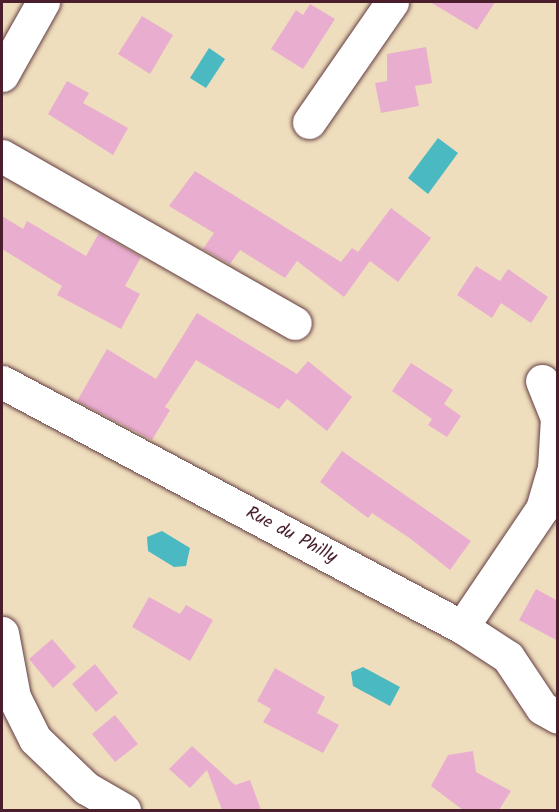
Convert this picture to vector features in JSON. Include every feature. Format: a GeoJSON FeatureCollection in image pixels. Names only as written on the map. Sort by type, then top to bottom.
{"type":"FeatureCollection","features":[{"type":"Feature","properties":{"kind":"street"},"geometry":{"type":"LineString","coordinates":[[2,75],[43,2]]}},
{"type":"Feature","properties":{"kind":"street"},"geometry":{"type":"LineString","coordinates":[[309,122],[392,2]]}},
{"type":"Feature","properties":{"kind":"street"},"geometry":{"type":"LineString","coordinates":[[2,156],[295,323]]}},
{"type":"Feature","properties":{"kind":"street"},"geometry":{"type":"LineString","coordinates":[[462,627],[542,509],[554,468],[556,418],[542,381]]}},
{"type":"Feature","properties":{"kind":"street","name":"Rue du Philly"},"geometry":{"type":"LineString","coordinates":[[2,382],[462,627],[508,657],[542,708],[558,717]]}},
{"type":"Feature","properties":{"kind":"street"},"geometry":{"type":"LineString","coordinates":[[2,633],[14,697],[35,739],[86,788],[124,810]]}},
{"type":"Feature","properties":{"kind":"water"},"geometry":{"type":"Polygon","coordinates":[[[209,48],[225,59],[206,88],[190,78],[209,48]]]}},
{"type":"Feature","properties":{"kind":"water"},"geometry":{"type":"Polygon","coordinates":[[[438,138],[458,153],[428,194],[408,178],[438,138]]]}},
{"type":"Feature","properties":{"kind":"water"},"geometry":{"type":"Polygon","coordinates":[[[162,531],[190,548],[186,566],[174,567],[148,551],[147,537],[162,531]]]}},
{"type":"Feature","properties":{"kind":"water"},"geometry":{"type":"Polygon","coordinates":[[[363,667],[400,687],[390,706],[353,686],[351,672],[363,667]]]}},
{"type":"Feature","properties":{"kind":"building"},"geometry":{"type":"Polygon","coordinates":[[[430,2],[495,2],[477,30],[430,2]]]}},
{"type":"Feature","properties":{"kind":"building"},"geometry":{"type":"Polygon","coordinates":[[[310,4],[335,19],[303,69],[271,49],[296,10],[303,15],[310,4]]]}},
{"type":"Feature","properties":{"kind":"building"},"geometry":{"type":"Polygon","coordinates":[[[142,16],[173,35],[150,74],[118,54],[142,16]]]}},
{"type":"Feature","properties":{"kind":"building"},"geometry":{"type":"Polygon","coordinates":[[[426,47],[432,83],[415,86],[419,106],[381,113],[375,83],[387,81],[387,54],[426,47]]]}},
{"type":"Feature","properties":{"kind":"building"},"geometry":{"type":"Polygon","coordinates":[[[67,81],[89,93],[83,103],[128,128],[113,155],[48,114],[67,81]]]}},
{"type":"Feature","properties":{"kind":"building"},"geometry":{"type":"Polygon","coordinates":[[[195,171],[341,262],[352,248],[358,252],[391,208],[431,238],[398,282],[370,261],[344,297],[297,261],[285,278],[240,250],[230,264],[203,249],[214,233],[169,206],[195,171]]]}},
{"type":"Feature","properties":{"kind":"building"},"geometry":{"type":"Polygon","coordinates":[[[2,216],[23,229],[27,221],[86,256],[99,233],[141,257],[125,286],[140,294],[121,329],[57,295],[62,286],[2,249],[2,216]]]}},
{"type":"Feature","properties":{"kind":"building"},"geometry":{"type":"Polygon","coordinates":[[[476,266],[500,281],[508,269],[548,297],[531,323],[501,303],[492,318],[457,295],[476,266]]]}},
{"type":"Feature","properties":{"kind":"building"},"geometry":{"type":"Polygon","coordinates":[[[197,313],[297,374],[308,361],[352,397],[327,431],[287,399],[279,409],[196,360],[165,407],[170,410],[152,440],[77,401],[107,349],[156,379],[197,313]]]}},
{"type":"Feature","properties":{"kind":"building"},"geometry":{"type":"Polygon","coordinates":[[[411,363],[453,390],[444,404],[461,416],[447,437],[428,425],[432,419],[392,391],[411,363]]]}},
{"type":"Feature","properties":{"kind":"building"},"geometry":{"type":"Polygon","coordinates":[[[342,451],[471,541],[450,570],[411,539],[372,513],[368,518],[320,482],[342,451]]]}},
{"type":"Feature","properties":{"kind":"building"},"geometry":{"type":"Polygon","coordinates":[[[536,589],[558,601],[558,641],[519,620],[536,589]]]}},
{"type":"Feature","properties":{"kind":"building"},"geometry":{"type":"Polygon","coordinates":[[[149,597],[180,614],[186,605],[213,620],[190,661],[132,627],[149,597]]]}},
{"type":"Feature","properties":{"kind":"building"},"geometry":{"type":"Polygon","coordinates":[[[52,639],[76,667],[53,688],[29,659],[52,639]]]}},
{"type":"Feature","properties":{"kind":"building"},"geometry":{"type":"Polygon","coordinates":[[[95,664],[118,693],[96,712],[72,684],[95,664]]]}},
{"type":"Feature","properties":{"kind":"building"},"geometry":{"type":"Polygon","coordinates":[[[275,668],[325,697],[317,713],[339,725],[323,753],[263,722],[271,709],[257,701],[275,668]]]}},
{"type":"Feature","properties":{"kind":"building"},"geometry":{"type":"Polygon","coordinates":[[[115,715],[138,744],[115,762],[92,734],[115,715]]]}},
{"type":"Feature","properties":{"kind":"building"},"geometry":{"type":"Polygon","coordinates":[[[192,746],[235,785],[250,780],[261,810],[222,810],[207,770],[190,788],[169,769],[192,746]]]}},
{"type":"Feature","properties":{"kind":"building"},"geometry":{"type":"Polygon","coordinates":[[[473,751],[476,772],[511,791],[499,810],[463,810],[431,786],[448,755],[473,751]]]}}]}
